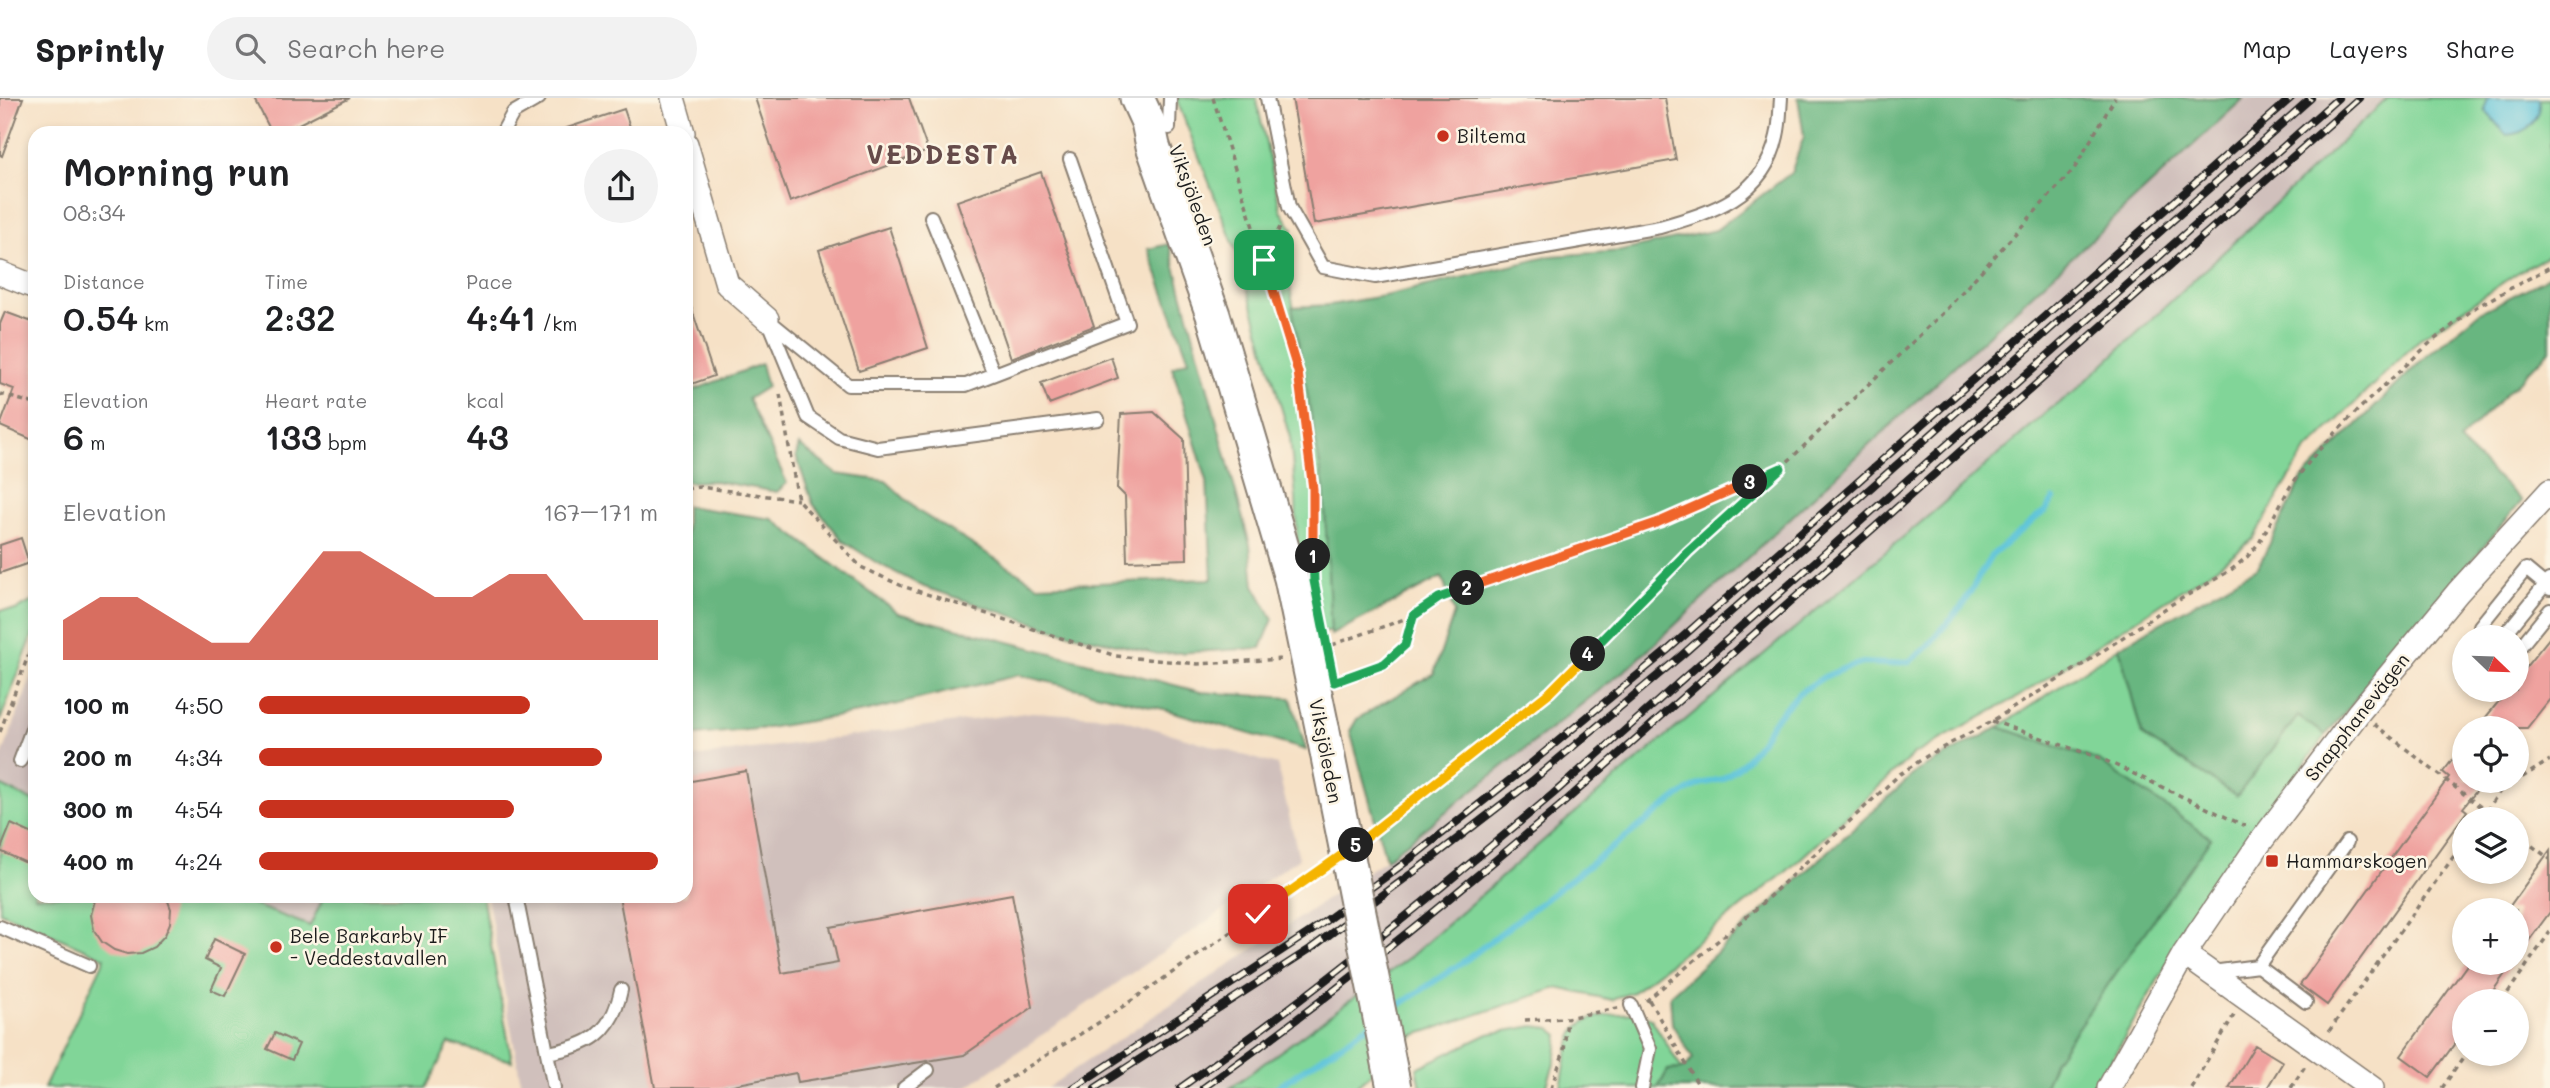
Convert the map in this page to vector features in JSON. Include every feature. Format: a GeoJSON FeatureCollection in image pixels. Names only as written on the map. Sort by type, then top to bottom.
{"type":"FeatureCollection","features":[{"type":"Feature","properties":{"kind":"main road","name":"Viksjöleden"},"geometry":{"type":"LineString","coordinates":[[1116,98],[1163,118],[1227,289],[1252,374],[1277,475],[1286,529],[1302,573],[1323,732],[1394,1088]]}},
{"type":"Feature","properties":{"kind":"main road","name":"Viksjöleden"},"geometry":{"type":"LineString","coordinates":[[1137,98],[1148,122],[1163,118]]}},
{"type":"Feature","properties":{"kind":"street"},"geometry":{"type":"LineString","coordinates":[[673,98],[681,126]]}},
{"type":"Feature","properties":{"kind":"street"},"geometry":{"type":"LineString","coordinates":[[693,168],[727,284],[767,318]]}},
{"type":"Feature","properties":{"kind":"street"},"geometry":{"type":"LineString","coordinates":[[0,273],[28,284]]}},
{"type":"Feature","properties":{"kind":"street","name":"Snapphanevägen"},"geometry":{"type":"LineString","coordinates":[[2109,1088],[2184,954],[2265,835],[2359,712],[2458,592],[2549,494]]}},
{"type":"Feature","properties":{"kind":"street"},"geometry":{"type":"LineString","coordinates":[[2184,954],[2372,1088]]}},
{"type":"Feature","properties":{"kind":"lane"},"geometry":{"type":"LineString","coordinates":[[506,126],[513,113],[540,98]]}},
{"type":"Feature","properties":{"kind":"lane"},"geometry":{"type":"LineString","coordinates":[[1267,98],[1289,207],[1323,267],[1375,277],[1660,226],[1704,215],[1735,200],[1761,175],[1777,137],[1781,98]]}},
{"type":"Feature","properties":{"kind":"lane"},"geometry":{"type":"LineString","coordinates":[[767,318],[848,385],[966,385],[1126,323],[1070,159]]}},
{"type":"Feature","properties":{"kind":"lane"},"geometry":{"type":"LineString","coordinates":[[931,217],[994,374]]}},
{"type":"Feature","properties":{"kind":"lane"},"geometry":{"type":"LineString","coordinates":[[767,318],[808,417],[839,438],[878,448],[1098,419]]}},
{"type":"Feature","properties":{"kind":"lane"},"geometry":{"type":"LineString","coordinates":[[2481,625],[2526,569],[2550,589]]}},
{"type":"Feature","properties":{"kind":"lane"},"geometry":{"type":"LineString","coordinates":[[2513,625],[2550,579]]}},
{"type":"Feature","properties":{"kind":"lane"},"geometry":{"type":"LineString","coordinates":[[2529,636],[2550,610]]}},
{"type":"Feature","properties":{"kind":"lane"},"geometry":{"type":"LineString","coordinates":[[20,761],[28,740]]}},
{"type":"Feature","properties":{"kind":"lane"},"geometry":{"type":"LineString","coordinates":[[2258,966],[2347,842]]}},
{"type":"Feature","properties":{"kind":"lane"},"geometry":{"type":"LineString","coordinates":[[517,903],[554,1088]]}},
{"type":"Feature","properties":{"kind":"lane"},"geometry":{"type":"LineString","coordinates":[[0,927],[89,966]]}},
{"type":"Feature","properties":{"kind":"lane"},"geometry":{"type":"LineString","coordinates":[[2210,973],[2258,966],[2306,1002]]}},
{"type":"Feature","properties":{"kind":"lane"},"geometry":{"type":"LineString","coordinates":[[547,1053],[588,1043],[605,1028],[618,1004],[621,990]]}},
{"type":"Feature","properties":{"kind":"lane"},"geometry":{"type":"LineString","coordinates":[[1631,1005],[1650,1049],[1642,1088]]}},
{"type":"Feature","properties":{"kind":"lane"},"geometry":{"type":"LineString","coordinates":[[904,1088],[928,1070]]}},
{"type":"Feature","properties":{"kind":"path"},"geometry":{"type":"LineString","coordinates":[[1213,98],[1298,372],[1313,489],[1302,573]]}},
{"type":"Feature","properties":{"kind":"path"},"geometry":{"type":"LineString","coordinates":[[1369,835],[1550,692],[1688,552],[1781,468],[1942,313],[2074,169],[2115,98]]}},
{"type":"Feature","properties":{"kind":"path"},"geometry":{"type":"LineString","coordinates":[[1264,260],[1289,207]]}},
{"type":"Feature","properties":{"kind":"path"},"geometry":{"type":"LineString","coordinates":[[1525,1020],[1567,1017],[1649,1000],[1757,908],[1900,774],[1927,756],[1992,722],[2172,604],[2231,570],[2247,557],[2259,543],[2290,487],[2315,454],[2360,408],[2431,342],[2476,307],[2550,267]]}},
{"type":"Feature","properties":{"kind":"path"},"geometry":{"type":"LineString","coordinates":[[778,383],[797,500],[861,566],[902,586],[1116,656],[1198,664],[1287,659]]}},
{"type":"Feature","properties":{"kind":"path"},"geometry":{"type":"LineString","coordinates":[[0,394],[28,402]]}},
{"type":"Feature","properties":{"kind":"path"},"geometry":{"type":"LineString","coordinates":[[1332,646],[1413,616],[1439,598],[1659,522],[1781,468]]}},
{"type":"Feature","properties":{"kind":"path"},"geometry":{"type":"LineString","coordinates":[[693,488],[797,500]]}},
{"type":"Feature","properties":{"kind":"path"},"geometry":{"type":"LineString","coordinates":[[1334,682],[1384,664],[1405,645],[1413,616]]}},
{"type":"Feature","properties":{"kind":"path"},"geometry":{"type":"LineString","coordinates":[[0,732],[28,656]]}},
{"type":"Feature","properties":{"kind":"path"},"geometry":{"type":"LineString","coordinates":[[2359,712],[2481,807]]}},
{"type":"Feature","properties":{"kind":"path"},"geometry":{"type":"LineString","coordinates":[[1992,722],[2100,758],[2265,835]]}},
{"type":"Feature","properties":{"kind":"path"},"geometry":{"type":"LineString","coordinates":[[2489,807],[2500,791],[2550,760]]}},
{"type":"Feature","properties":{"kind":"path"},"geometry":{"type":"LineString","coordinates":[[2529,844],[2550,859]]}},
{"type":"Feature","properties":{"kind":"path"},"geometry":{"type":"LineString","coordinates":[[2291,1088],[2452,859]]}},
{"type":"Feature","properties":{"kind":"path"},"geometry":{"type":"LineString","coordinates":[[994,1088],[1107,1018],[1333,862]]}},
{"type":"Feature","properties":{"kind":"path"},"geometry":{"type":"LineString","coordinates":[[2510,989],[2550,932]]}},
{"type":"Feature","properties":{"kind":"path"},"geometry":{"type":"LineString","coordinates":[[2191,1088],[2245,997]]}},
{"type":"Feature","properties":{"kind":"path"},"geometry":{"type":"LineString","coordinates":[[1649,1000],[1700,1088]]}},
{"type":"Feature","properties":{"kind":"path"},"geometry":{"type":"LineString","coordinates":[[1551,1088],[1564,1051],[1567,1017]]}},
{"type":"Feature","properties":{"kind":"path"},"geometry":{"type":"LineString","coordinates":[[2442,1088],[2458,1066]]}},
{"type":"Feature","properties":{"kind":"shaded area"},"geometry":{"type":"Polygon","coordinates":[[[2244,98],[2388,98],[2074,392],[2049,410],[1939,507],[1411,956],[1349,1002],[1231,1088],[1047,1088],[1386,859],[1635,662],[2244,98]]]}},
{"type":"Feature","properties":{"kind":"shaded area"},"geometry":{"type":"Polygon","coordinates":[[[28,687],[28,799],[0,785],[0,761],[28,687]]]}},
{"type":"Feature","properties":{"kind":"shaded area"},"geometry":{"type":"Polygon","coordinates":[[[1032,712],[1115,717],[1277,765],[1299,858],[965,1088],[522,1088],[488,903],[693,903],[693,757],[1032,712]]]}},
{"type":"Feature","properties":{"kind":"shaded area"},"geometry":{"type":"Polygon","coordinates":[[[249,903],[321,903],[310,926],[249,903]]]}},
{"type":"Feature","properties":{"kind":"green space"},"geometry":{"type":"Polygon","coordinates":[[[1176,98],[1256,98],[1281,211],[1293,229],[1282,251],[1279,275],[1290,287],[1324,489],[1331,632],[1311,632],[1297,546],[1296,498],[1290,438],[1238,256],[1176,98]]]}},
{"type":"Feature","properties":{"kind":"green space"},"geometry":{"type":"Polygon","coordinates":[[[1798,98],[2244,98],[1635,662],[1386,859],[1350,731],[1357,719],[1434,673],[1454,613],[1442,577],[1331,635],[1324,489],[1292,307],[1330,305],[1389,295],[1551,256],[1621,251],[1716,230],[1791,173],[1804,136],[1798,98]]]}},
{"type":"Feature","properties":{"kind":"green space"},"geometry":{"type":"Polygon","coordinates":[[[2388,98],[2550,98],[2550,255],[2517,273],[2421,338],[2305,452],[2253,539],[2217,567],[2018,697],[1914,754],[1787,871],[1633,992],[1612,1000],[1557,988],[1415,1035],[1354,1088],[1230,1088],[1411,956],[1576,812],[1939,507],[2049,410],[2074,392],[2388,98]]]}},
{"type":"Feature","properties":{"kind":"green space"},"geometry":{"type":"Polygon","coordinates":[[[1169,244],[1250,545],[1254,585],[1273,619],[1261,648],[1158,654],[1056,630],[924,587],[877,563],[843,541],[813,504],[796,456],[799,445],[837,474],[886,481],[918,511],[1038,585],[1212,579],[1207,481],[1172,367],[1189,360],[1148,249],[1169,244]]]}},
{"type":"Feature","properties":{"kind":"green space"},"geometry":{"type":"Polygon","coordinates":[[[2550,274],[2550,350],[2459,441],[2522,501],[2326,735],[2298,716],[2237,796],[2142,735],[2119,647],[2258,567],[2302,479],[2420,362],[2480,312],[2542,281],[2550,274]]]}},
{"type":"Feature","properties":{"kind":"green space"},"geometry":{"type":"Polygon","coordinates":[[[761,364],[767,387],[748,399],[787,483],[777,492],[715,481],[693,482],[693,390],[761,364]]]}},
{"type":"Feature","properties":{"kind":"green space"},"geometry":{"type":"Polygon","coordinates":[[[693,507],[772,519],[898,613],[1201,692],[1291,698],[1306,750],[1163,709],[1019,675],[864,712],[767,728],[693,735],[693,507]]]}},
{"type":"Feature","properties":{"kind":"green space"},"geometry":{"type":"Polygon","coordinates":[[[28,604],[28,647],[0,721],[0,610],[16,610],[28,604]]]}},
{"type":"Feature","properties":{"kind":"green space"},"geometry":{"type":"Polygon","coordinates":[[[2119,647],[2142,735],[2237,796],[2298,716],[2326,735],[2255,830],[2177,947],[2095,1088],[2044,1088],[2055,1060],[2099,761],[1999,727],[2119,647]]]}},
{"type":"Feature","properties":{"kind":"green space"},"geometry":{"type":"Polygon","coordinates":[[[1999,727],[2099,761],[2211,838],[2055,1060],[2044,1088],[1658,1088],[1668,1070],[1682,1069],[1693,1059],[1672,1024],[1670,995],[1917,771],[1999,727]]]}},
{"type":"Feature","properties":{"kind":"green space","name":"Bele Barkarby IF - Veddestavallen"},"geometry":{"type":"Polygon","coordinates":[[[0,785],[28,799],[28,903],[249,903],[310,926],[321,903],[483,903],[512,1061],[449,1043],[426,1088],[44,1088],[105,958],[0,912],[0,785]]]}},
{"type":"Feature","properties":{"kind":"green space"},"geometry":{"type":"Polygon","coordinates":[[[1639,1013],[1651,1018],[1682,1069],[1668,1070],[1658,1088],[1561,1088],[1568,1050],[1578,1028],[1586,1021],[1599,1017],[1639,1013]]]}},
{"type":"Feature","properties":{"kind":"green space"},"geometry":{"type":"Polygon","coordinates":[[[1534,1026],[1550,1028],[1559,1035],[1555,1061],[1546,1088],[1421,1088],[1417,1068],[1488,1034],[1534,1026]]]}},
{"type":"Feature","properties":{"kind":"water"},"geometry":{"type":"Polygon","coordinates":[[[2487,98],[2540,98],[2540,106],[2536,119],[2527,129],[2506,135],[2485,110],[2487,98]]]}},
{"type":"Feature","properties":{"kind":"building"},"geometry":{"type":"Polygon","coordinates":[[[0,98],[23,98],[2,156],[0,155],[0,98]]]}},
{"type":"Feature","properties":{"kind":"building"},"geometry":{"type":"Polygon","coordinates":[[[254,98],[350,98],[295,126],[268,126],[254,98]]]}},
{"type":"Feature","properties":{"kind":"building"},"geometry":{"type":"Polygon","coordinates":[[[755,98],[909,98],[928,151],[790,202],[755,98]]]}},
{"type":"Feature","properties":{"kind":"building","name":"Biltema"},"geometry":{"type":"Polygon","coordinates":[[[1292,98],[1665,98],[1676,160],[1314,224],[1292,98]]]}},
{"type":"Feature","properties":{"kind":"building"},"geometry":{"type":"Polygon","coordinates":[[[624,109],[630,126],[573,126],[624,109]]]}},
{"type":"Feature","properties":{"kind":"building"},"geometry":{"type":"Polygon","coordinates":[[[1041,172],[1094,326],[1011,358],[957,201],[1041,172]]]}},
{"type":"Feature","properties":{"kind":"building"},"geometry":{"type":"Polygon","coordinates":[[[889,227],[928,348],[859,371],[819,250],[889,227]]]}},
{"type":"Feature","properties":{"kind":"building"},"geometry":{"type":"Polygon","coordinates":[[[5,312],[28,320],[28,438],[0,426],[14,389],[0,384],[0,324],[5,312]]]}},
{"type":"Feature","properties":{"kind":"building"},"geometry":{"type":"Polygon","coordinates":[[[693,313],[714,376],[693,384],[693,313]]]}},
{"type":"Feature","properties":{"kind":"building"},"geometry":{"type":"Polygon","coordinates":[[[1111,357],[1118,378],[1049,404],[1041,383],[1111,357]]]}},
{"type":"Feature","properties":{"kind":"building"},"geometry":{"type":"Polygon","coordinates":[[[1154,412],[1184,439],[1187,559],[1127,561],[1125,496],[1117,488],[1121,414],[1154,412]]]}},
{"type":"Feature","properties":{"kind":"building"},"geometry":{"type":"Polygon","coordinates":[[[21,538],[28,563],[0,573],[0,545],[21,538]]]}},
{"type":"Feature","properties":{"kind":"building"},"geometry":{"type":"Polygon","coordinates":[[[2550,637],[2550,699],[2529,725],[2529,716],[2487,716],[2498,702],[2529,702],[2529,663],[2550,637]]]}},
{"type":"Feature","properties":{"kind":"building"},"geometry":{"type":"Polygon","coordinates":[[[2452,760],[2452,793],[2475,793],[2464,807],[2452,807],[2452,832],[2327,1005],[2300,985],[2449,777],[2443,772],[2452,760]]]}},
{"type":"Feature","properties":{"kind":"building"},"geometry":{"type":"Polygon","coordinates":[[[746,771],[782,973],[838,963],[830,927],[1012,894],[1033,1007],[964,1055],[798,1082],[796,1073],[717,1088],[655,1088],[620,903],[693,903],[693,781],[746,771]]]}},
{"type":"Feature","properties":{"kind":"building"},"geometry":{"type":"Polygon","coordinates":[[[11,824],[28,832],[28,864],[0,851],[11,824]]]}},
{"type":"Feature","properties":{"kind":"building"},"geometry":{"type":"Polygon","coordinates":[[[2550,850],[2550,912],[2529,940],[2529,898],[2516,898],[2526,884],[2529,884],[2529,879],[2550,850]]]}},
{"type":"Feature","properties":{"kind":"building"},"geometry":{"type":"Polygon","coordinates":[[[94,903],[169,903],[171,909],[170,923],[165,935],[154,947],[141,953],[127,954],[102,942],[94,930],[91,915],[94,903]]]}},
{"type":"Feature","properties":{"kind":"building"},"geometry":{"type":"Polygon","coordinates":[[[214,939],[245,954],[225,996],[211,990],[221,968],[205,960],[214,939]]]}},
{"type":"Feature","properties":{"kind":"building"},"geometry":{"type":"Polygon","coordinates":[[[2460,975],[2504,975],[2494,989],[2452,989],[2452,1047],[2430,1077],[2401,1056],[2460,975]]]}},
{"type":"Feature","properties":{"kind":"building"},"geometry":{"type":"Polygon","coordinates":[[[275,1033],[299,1044],[292,1060],[267,1049],[275,1033]]]}},
{"type":"Feature","properties":{"kind":"building"},"geometry":{"type":"Polygon","coordinates":[[[2255,1045],[2283,1062],[2267,1088],[2229,1088],[2255,1045]]]}},
{"type":"Feature","properties":{"kind":"waterway"},"geometry":{"type":"LineString","coordinates":[[1389,1012],[1466,960],[1679,796],[1700,784],[1722,779],[1741,765],[1775,719],[1799,693],[1824,677],[1845,668],[1863,663],[1889,664],[1910,661],[1926,648],[1962,606],[1991,556],[2046,510],[2054,499]]}},
{"type":"Feature","properties":{"kind":"waterway"},"geometry":{"type":"LineString","coordinates":[[1276,1088],[1371,1024]]}},
{"type":"Feature","properties":{"kind":"railway"},"geometry":{"type":"LineString","coordinates":[[1073,1088],[1313,930],[1406,862],[1529,765],[1669,649],[2291,98]]}},
{"type":"Feature","properties":{"kind":"railway"},"geometry":{"type":"LineString","coordinates":[[1095,1088],[1310,949],[1532,781],[1682,655],[2311,98]]}},
{"type":"Feature","properties":{"kind":"railway"},"geometry":{"type":"LineString","coordinates":[[1180,1088],[1323,982],[1553,794],[2338,98]]}},
{"type":"Feature","properties":{"kind":"railway"},"geometry":{"type":"LineString","coordinates":[[1203,1088],[1385,951],[1560,806],[2359,98]]}},
{"type":"Feature","properties":{"kind":"place","name":"Biltema"},"geometry":{"type":"Point","coordinates":[1443,136]}},
{"type":"Feature","properties":{"kind":"place","name":"Hammarskogen"},"geometry":{"type":"Point","coordinates":[2272,861]}},
{"type":"Feature","properties":{"kind":"place","name":"Bele Barkarby IF - Veddestavallen"},"geometry":{"type":"Point","coordinates":[276,947]}},
{"type":"Feature","properties":{"kind":"district","name":"VEDDESTA"},"geometry":{"type":"Point","coordinates":[943,155]}},
{"type":"Feature","properties":{"kind":"route"},"geometry":{"type":"LineString","coordinates":[[1258,914],[1369,835],[1550,692],[1688,552],[1781,468],[1659,522],[1439,598],[1413,616],[1405,645],[1384,664],[1334,682],[1314,581],[1313,489],[1298,372],[1264,260]]}}]}
